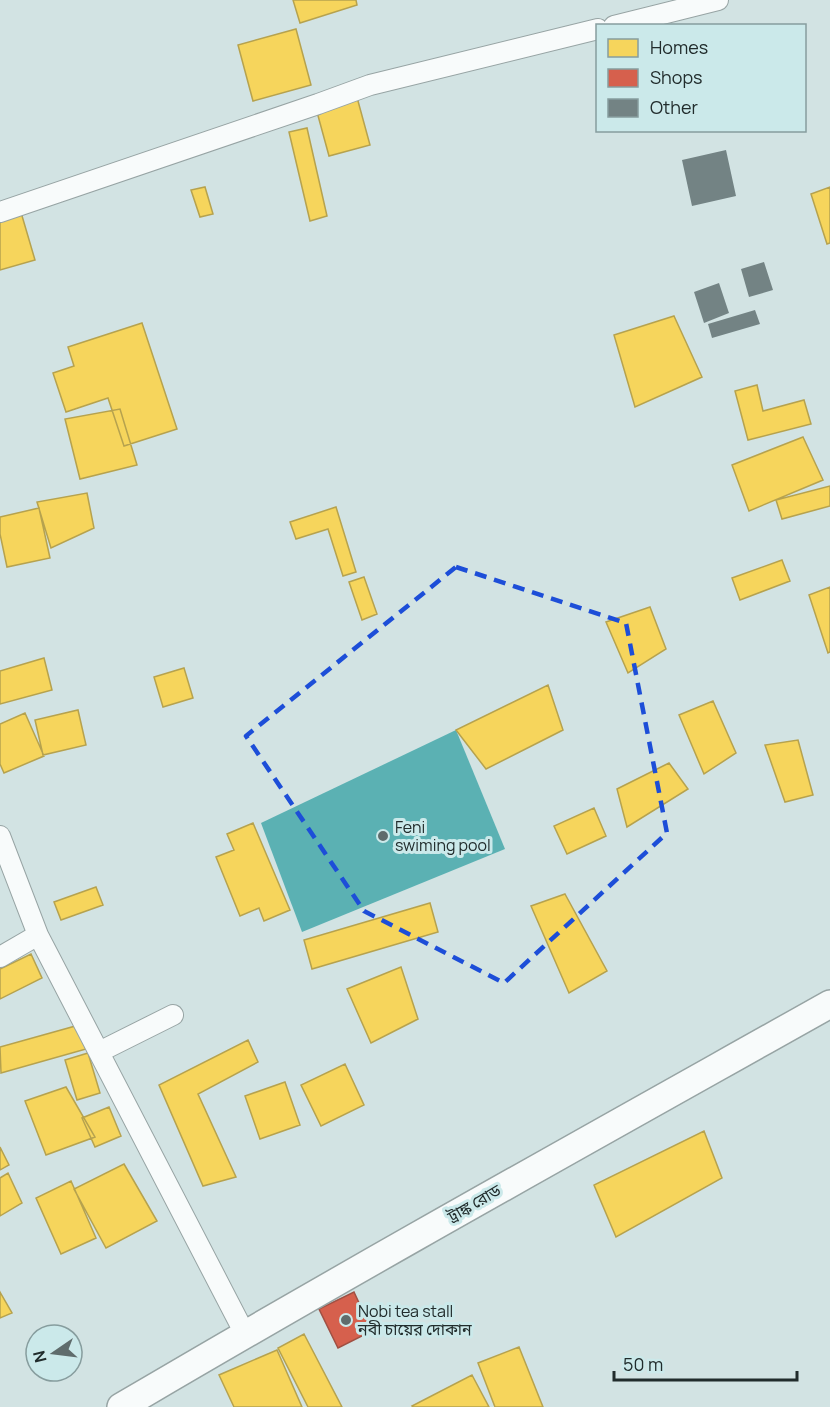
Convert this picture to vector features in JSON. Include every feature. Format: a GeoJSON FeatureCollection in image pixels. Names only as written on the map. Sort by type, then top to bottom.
{"type":"FeatureCollection","features":[{"type":"Feature","properties":{"kind":"main road","name":"ট্রাঙ্ক রোড"},"geometry":{"type":"LineString","coordinates":[[121,1407],[517,1178],[830,1004]]}},
{"type":"Feature","properties":{"kind":"street"},"geometry":{"type":"LineString","coordinates":[[622,24],[718,0]]}},
{"type":"Feature","properties":{"kind":"street"},"geometry":{"type":"LineString","coordinates":[[0,212],[370,85],[596,29]]}},
{"type":"Feature","properties":{"kind":"street"},"geometry":{"type":"LineString","coordinates":[[0,836],[38,935],[245,1334]]}},
{"type":"Feature","properties":{"kind":"street"},"geometry":{"type":"LineString","coordinates":[[0,957],[38,935]]}},
{"type":"Feature","properties":{"kind":"street"},"geometry":{"type":"LineString","coordinates":[[99,1052],[173,1014]]}},
{"type":"Feature","properties":{"kind":"highlighted area"},"geometry":{"type":"Polygon","coordinates":[[[456,567],[626,623],[667,833],[504,983],[364,911],[246,736],[456,567]]]}},
{"type":"Feature","properties":{"kind":"water","name":"Feni swiming pool"},"geometry":{"type":"Polygon","coordinates":[[[456,730],[505,849],[302,932],[261,823],[456,730]]]}},
{"type":"Feature","properties":{"kind":"building: Homes"},"geometry":{"type":"Polygon","coordinates":[[[293,0],[356,0],[357,5],[300,23],[293,0]]]}},
{"type":"Feature","properties":{"kind":"building: Homes"},"geometry":{"type":"Polygon","coordinates":[[[296,29],[311,85],[253,101],[238,45],[296,29]]]}},
{"type":"Feature","properties":{"kind":"building: Homes"},"geometry":{"type":"Polygon","coordinates":[[[355,90],[370,145],[329,156],[314,101],[355,90]]]}},
{"type":"Feature","properties":{"kind":"building: Homes"},"geometry":{"type":"Polygon","coordinates":[[[307,128],[327,216],[310,221],[289,132],[307,128]]]}},
{"type":"Feature","properties":{"kind":"building: Homes"},"geometry":{"type":"Polygon","coordinates":[[[205,187],[213,214],[200,217],[191,190],[205,187]]]}},
{"type":"Feature","properties":{"kind":"building: Homes"},"geometry":{"type":"Polygon","coordinates":[[[830,187],[830,243],[827,244],[811,194],[830,187]]]}},
{"type":"Feature","properties":{"kind":"building: Homes"},"geometry":{"type":"Polygon","coordinates":[[[20,209],[35,260],[0,270],[0,215],[20,209]]]}},
{"type":"Feature","properties":{"kind":"building: Homes"},"geometry":{"type":"Polygon","coordinates":[[[674,316],[702,377],[635,407],[614,335],[674,316]]]}},
{"type":"Feature","properties":{"kind":"building: Homes"},"geometry":{"type":"Polygon","coordinates":[[[142,323],[177,429],[124,446],[108,398],[66,412],[53,373],[74,366],[68,347],[142,323]]]}},
{"type":"Feature","properties":{"kind":"building: Homes"},"geometry":{"type":"Polygon","coordinates":[[[757,385],[763,411],[804,400],[811,424],[748,440],[735,391],[757,385]]]}},
{"type":"Feature","properties":{"kind":"building: Homes"},"geometry":{"type":"Polygon","coordinates":[[[120,409],[137,465],[80,479],[65,419],[120,409]]]}},
{"type":"Feature","properties":{"kind":"building: Homes"},"geometry":{"type":"Polygon","coordinates":[[[803,437],[823,480],[749,511],[732,465],[803,437]]]}},
{"type":"Feature","properties":{"kind":"building: Homes"},"geometry":{"type":"Polygon","coordinates":[[[830,486],[830,506],[782,519],[776,500],[830,486]]]}},
{"type":"Feature","properties":{"kind":"building: Homes"},"geometry":{"type":"Polygon","coordinates":[[[87,493],[94,528],[51,548],[37,502],[87,493]]]}},
{"type":"Feature","properties":{"kind":"building: Homes"},"geometry":{"type":"Polygon","coordinates":[[[336,507],[356,572],[343,576],[328,529],[296,539],[290,522],[336,507]]]}},
{"type":"Feature","properties":{"kind":"building: Homes"},"geometry":{"type":"Polygon","coordinates":[[[39,508],[50,558],[7,567],[0,534],[0,517],[39,508]]]}},
{"type":"Feature","properties":{"kind":"building: Homes"},"geometry":{"type":"Polygon","coordinates":[[[782,560],[790,581],[740,600],[732,578],[782,560]]]}},
{"type":"Feature","properties":{"kind":"building: Homes"},"geometry":{"type":"Polygon","coordinates":[[[364,577],[377,614],[362,620],[349,582],[364,577]]]}},
{"type":"Feature","properties":{"kind":"building: Homes"},"geometry":{"type":"Polygon","coordinates":[[[830,587],[830,652],[828,653],[809,595],[830,587]]]}},
{"type":"Feature","properties":{"kind":"building: Homes"},"geometry":{"type":"Polygon","coordinates":[[[650,607],[666,649],[628,673],[606,622],[650,607]]]}},
{"type":"Feature","properties":{"kind":"building: Homes"},"geometry":{"type":"Polygon","coordinates":[[[44,658],[52,690],[0,704],[0,671],[44,658]]]}},
{"type":"Feature","properties":{"kind":"building: Homes"},"geometry":{"type":"Polygon","coordinates":[[[184,668],[193,698],[163,707],[154,677],[184,668]]]}},
{"type":"Feature","properties":{"kind":"building: Homes"},"geometry":{"type":"Polygon","coordinates":[[[548,685],[563,730],[486,769],[456,730],[548,685]]]}},
{"type":"Feature","properties":{"kind":"building: Homes"},"geometry":{"type":"Polygon","coordinates":[[[713,701],[736,753],[704,774],[679,715],[713,701]]]}},
{"type":"Feature","properties":{"kind":"building: Homes"},"geometry":{"type":"Polygon","coordinates":[[[78,710],[86,745],[43,755],[35,720],[78,710]]]}},
{"type":"Feature","properties":{"kind":"building: Homes"},"geometry":{"type":"Polygon","coordinates":[[[25,713],[44,756],[4,773],[0,764],[0,724],[25,713]]]}},
{"type":"Feature","properties":{"kind":"building: Homes"},"geometry":{"type":"Polygon","coordinates":[[[798,740],[813,795],[785,802],[765,745],[798,740]]]}},
{"type":"Feature","properties":{"kind":"building: Homes"},"geometry":{"type":"Polygon","coordinates":[[[669,763],[688,789],[627,827],[617,789],[669,763]]]}},
{"type":"Feature","properties":{"kind":"building: Homes"},"geometry":{"type":"Polygon","coordinates":[[[594,808],[606,836],[567,854],[554,826],[594,808]]]}},
{"type":"Feature","properties":{"kind":"building: Homes"},"geometry":{"type":"Polygon","coordinates":[[[253,823],[290,910],[264,921],[259,908],[240,916],[216,857],[234,850],[227,834],[253,823]]]}},
{"type":"Feature","properties":{"kind":"building: Homes"},"geometry":{"type":"Polygon","coordinates":[[[96,887],[103,905],[61,920],[54,902],[96,887]]]}},
{"type":"Feature","properties":{"kind":"building: Homes"},"geometry":{"type":"Polygon","coordinates":[[[565,894],[607,971],[569,993],[531,906],[565,894]]]}},
{"type":"Feature","properties":{"kind":"building: Homes"},"geometry":{"type":"Polygon","coordinates":[[[430,903],[438,932],[312,969],[304,940],[430,903]]]}},
{"type":"Feature","properties":{"kind":"building: Homes"},"geometry":{"type":"Polygon","coordinates":[[[31,954],[42,978],[0,999],[0,969],[31,954]]]}},
{"type":"Feature","properties":{"kind":"building: Homes"},"geometry":{"type":"Polygon","coordinates":[[[401,967],[418,1019],[371,1043],[347,989],[401,967]]]}},
{"type":"Feature","properties":{"kind":"building: Homes"},"geometry":{"type":"Polygon","coordinates":[[[79,1025],[86,1049],[1,1073],[0,1047],[79,1025]]]}},
{"type":"Feature","properties":{"kind":"building: Homes"},"geometry":{"type":"Polygon","coordinates":[[[248,1040],[258,1062],[198,1094],[236,1177],[203,1186],[159,1085],[248,1040]]]}},
{"type":"Feature","properties":{"kind":"building: Homes"},"geometry":{"type":"Polygon","coordinates":[[[88,1053],[100,1093],[77,1100],[65,1060],[88,1053]]]}},
{"type":"Feature","properties":{"kind":"building: Homes"},"geometry":{"type":"Polygon","coordinates":[[[345,1064],[364,1105],[321,1126],[301,1085],[345,1064]]]}},
{"type":"Feature","properties":{"kind":"building: Homes"},"geometry":{"type":"Polygon","coordinates":[[[285,1082],[300,1125],[260,1139],[245,1096],[285,1082]]]}},
{"type":"Feature","properties":{"kind":"building: Homes"},"geometry":{"type":"Polygon","coordinates":[[[66,1087],[95,1137],[46,1155],[25,1101],[66,1087]]]}},
{"type":"Feature","properties":{"kind":"building: Homes"},"geometry":{"type":"Polygon","coordinates":[[[109,1107],[121,1136],[95,1147],[82,1118],[109,1107]]]}},
{"type":"Feature","properties":{"kind":"building: Homes"},"geometry":{"type":"Polygon","coordinates":[[[704,1131],[722,1178],[616,1237],[594,1185],[704,1131]]]}},
{"type":"Feature","properties":{"kind":"building: Homes"},"geometry":{"type":"Polygon","coordinates":[[[0,1147],[9,1165],[0,1170],[0,1147]]]}},
{"type":"Feature","properties":{"kind":"building: Homes"},"geometry":{"type":"Polygon","coordinates":[[[124,1164],[157,1221],[106,1248],[74,1189],[124,1164]]]}},
{"type":"Feature","properties":{"kind":"building: Homes"},"geometry":{"type":"Polygon","coordinates":[[[8,1173],[22,1203],[0,1216],[0,1178],[8,1173]]]}},
{"type":"Feature","properties":{"kind":"building: Homes"},"geometry":{"type":"Polygon","coordinates":[[[71,1181],[96,1238],[61,1254],[36,1198],[71,1181]]]}},
{"type":"Feature","properties":{"kind":"building: Homes"},"geometry":{"type":"Polygon","coordinates":[[[0,1292],[12,1313],[0,1318],[0,1292]]]}},
{"type":"Feature","properties":{"kind":"building: Homes"},"geometry":{"type":"Polygon","coordinates":[[[304,1334],[342,1407],[308,1407],[278,1348],[304,1334]]]}},
{"type":"Feature","properties":{"kind":"building: Homes"},"geometry":{"type":"Polygon","coordinates":[[[519,1347],[543,1407],[495,1407],[478,1363],[519,1347]]]}},
{"type":"Feature","properties":{"kind":"building: Homes"},"geometry":{"type":"Polygon","coordinates":[[[277,1350],[302,1407],[234,1407],[219,1375],[277,1350]]]}},
{"type":"Feature","properties":{"kind":"building: Homes"},"geometry":{"type":"Polygon","coordinates":[[[472,1375],[489,1407],[412,1406],[472,1375]]]}},
{"type":"Feature","properties":{"kind":"building: Shops","name":"Nobi tea stall নবী চায়ের দোকান"},"geometry":{"type":"Polygon","coordinates":[[[354,1292],[372,1331],[338,1348],[319,1309],[354,1292]]]}},
{"type":"Feature","properties":{"kind":"building: Other"},"geometry":{"type":"Polygon","coordinates":[[[726,150],[736,196],[692,206],[682,160],[726,150]]]}},
{"type":"Feature","properties":{"kind":"building: Other"},"geometry":{"type":"Polygon","coordinates":[[[764,262],[773,290],[749,297],[741,269],[764,262]]]}},
{"type":"Feature","properties":{"kind":"building: Other"},"geometry":{"type":"Polygon","coordinates":[[[719,283],[729,313],[704,323],[694,292],[719,283]]]}},
{"type":"Feature","properties":{"kind":"building: Other"},"geometry":{"type":"Polygon","coordinates":[[[755,310],[760,324],[712,338],[708,324],[755,310]]]}},
{"type":"Feature","properties":{"kind":"place","name":"Feni swiming pool"},"geometry":{"type":"Point","coordinates":[383,836]}},
{"type":"Feature","properties":{"kind":"place","name":"Nobi tea stall নবী চায়ের দোকান"},"geometry":{"type":"Point","coordinates":[346,1320]}}]}
